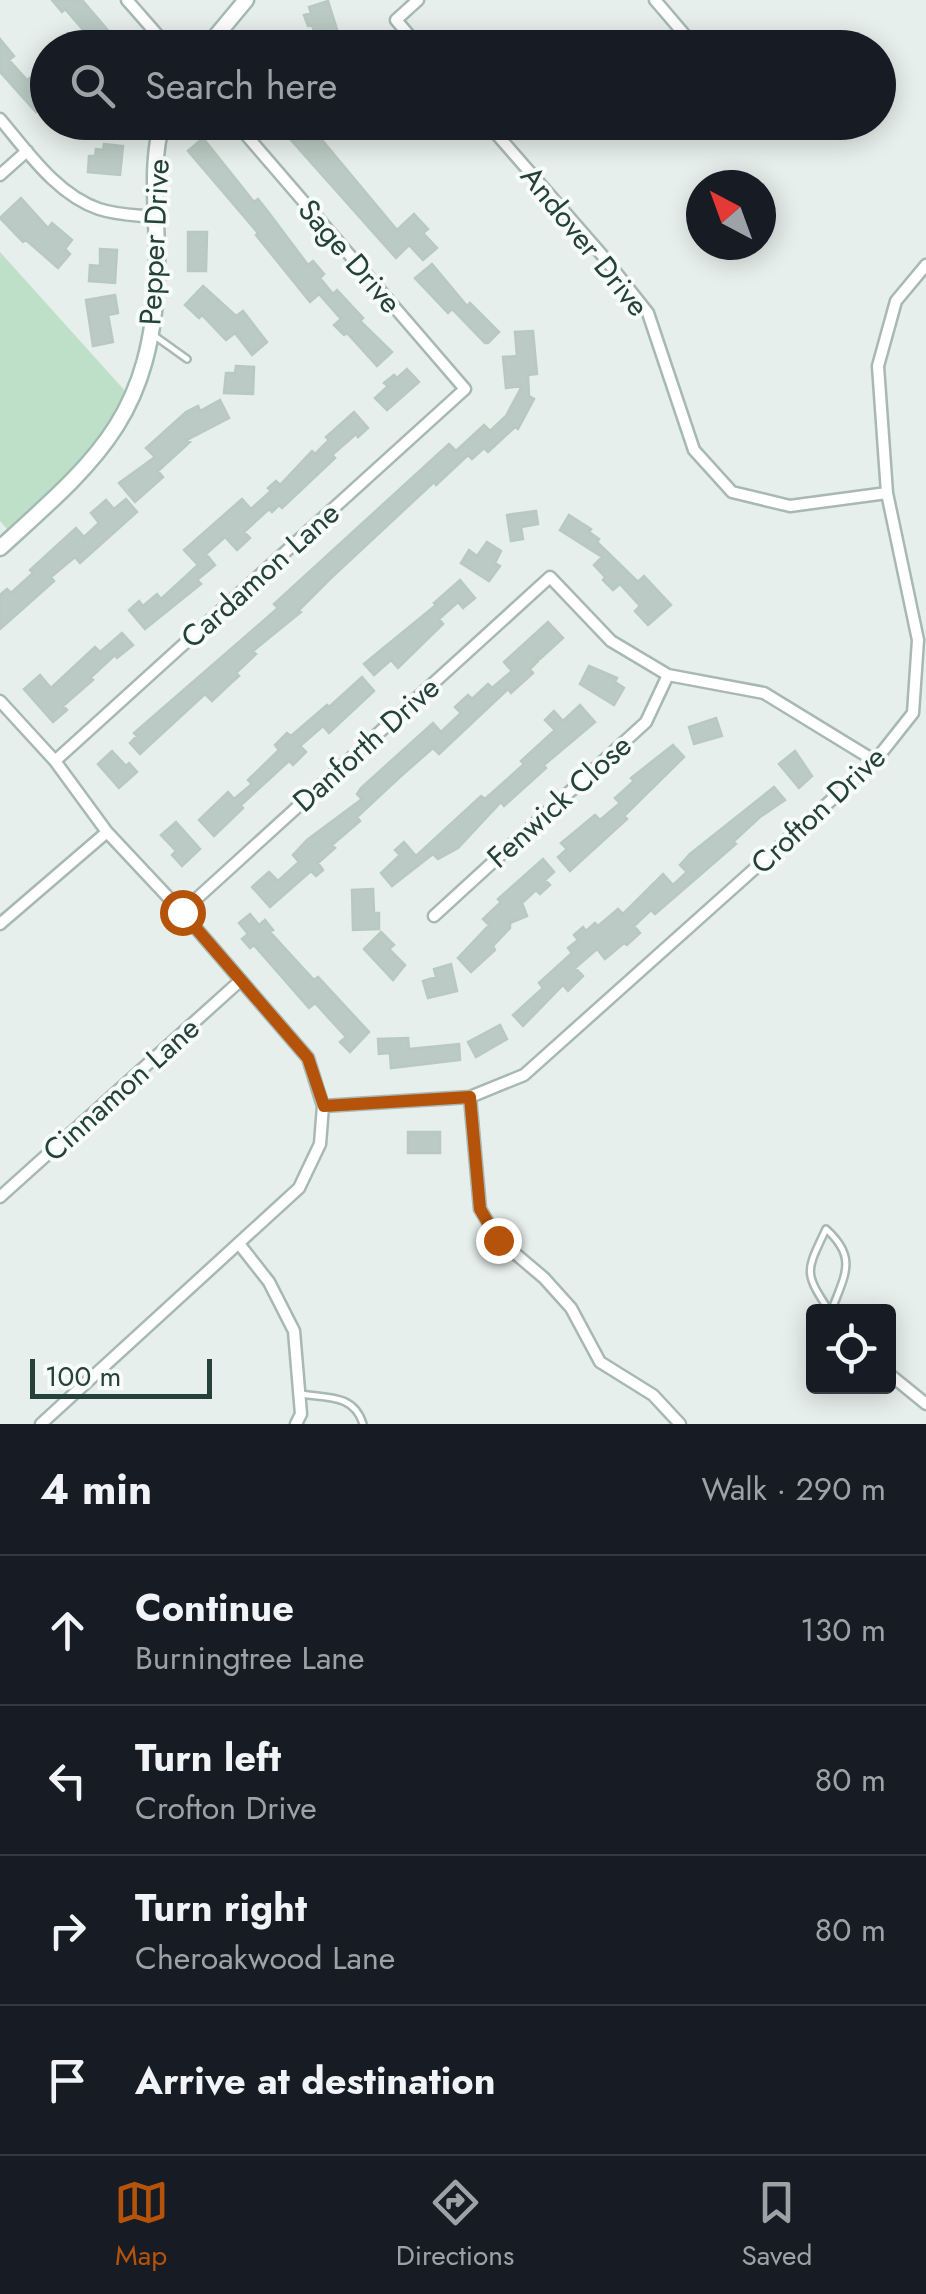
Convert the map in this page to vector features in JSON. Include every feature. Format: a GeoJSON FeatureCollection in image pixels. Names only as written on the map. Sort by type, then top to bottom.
{"type":"FeatureCollection","features":[{"type":"Feature","properties":{"kind":"street"},"geometry":{"type":"LineString","coordinates":[[128,0],[154,30]]}},
{"type":"Feature","properties":{"kind":"street"},"geometry":{"type":"LineString","coordinates":[[221,30],[246,0]]}},
{"type":"Feature","properties":{"kind":"street"},"geometry":{"type":"LineString","coordinates":[[405,30],[396,20],[418,0]]}},
{"type":"Feature","properties":{"kind":"street"},"geometry":{"type":"LineString","coordinates":[[655,0],[681,30]]}},
{"type":"Feature","properties":{"kind":"street"},"geometry":{"type":"LineString","coordinates":[[0,119],[52,178],[82,202],[116,213],[154,217]]}},
{"type":"Feature","properties":{"kind":"street","name":"Pepper Drive"},"geometry":{"type":"LineString","coordinates":[[0,548],[80,474],[115,433],[138,385],[145,364],[157,274],[154,217],[161,140]]}},
{"type":"Feature","properties":{"kind":"street","name":"Sage Drive"},"geometry":{"type":"LineString","coordinates":[[250,140],[464,388]]}},
{"type":"Feature","properties":{"kind":"street","name":"Andover Drive"},"geometry":{"type":"LineString","coordinates":[[502,140],[648,313],[694,450],[732,492],[790,506],[887,494]]}},
{"type":"Feature","properties":{"kind":"street"},"geometry":{"type":"LineString","coordinates":[[0,175],[27,151]]}},
{"type":"Feature","properties":{"kind":"street","name":"Crofton Drive"},"geometry":{"type":"LineString","coordinates":[[324,1106],[470,1097],[524,1075],[876,761],[913,713],[918,640],[887,494],[878,366],[896,302],[926,265]]}},
{"type":"Feature","properties":{"kind":"street","name":"Cardamon Lane"},"geometry":{"type":"LineString","coordinates":[[55,761],[464,388]]}},
{"type":"Feature","properties":{"kind":"street","name":"Danforth Drive"},"geometry":{"type":"LineString","coordinates":[[182,912],[550,577],[611,641],[668,675]]}},
{"type":"Feature","properties":{"kind":"street"},"geometry":{"type":"LineString","coordinates":[[668,675],[764,693],[876,761]]}},
{"type":"Feature","properties":{"kind":"street","name":"Fenwick Close"},"geometry":{"type":"LineString","coordinates":[[434,916],[646,722],[668,675]]}},
{"type":"Feature","properties":{"kind":"street"},"geometry":{"type":"LineString","coordinates":[[0,701],[55,761],[107,832],[308,1058],[324,1106],[320,1144],[299,1188],[41,1424]]}},
{"type":"Feature","properties":{"kind":"street"},"geometry":{"type":"LineString","coordinates":[[0,924],[107,832]]}},
{"type":"Feature","properties":{"kind":"street","name":"Cinnamon Lane"},"geometry":{"type":"LineString","coordinates":[[0,1197],[241,980]]}},
{"type":"Feature","properties":{"kind":"street"},"geometry":{"type":"LineString","coordinates":[[470,1097],[480,1209],[498,1240],[544,1278],[571,1308],[600,1362],[653,1396],[680,1424]]}},
{"type":"Feature","properties":{"kind":"street"},"geometry":{"type":"LineString","coordinates":[[240,1245],[269,1282],[294,1331],[300,1414],[296,1424]]}},
{"type":"Feature","properties":{"kind":"street"},"geometry":{"type":"LineString","coordinates":[[896,1380],[926,1404]]}},
{"type":"Feature","properties":{"kind":"lane"},"geometry":{"type":"LineString","coordinates":[[149,332],[187,359]]}},
{"type":"Feature","properties":{"kind":"lane"},"geometry":{"type":"LineString","coordinates":[[826,1229],[842,1244],[848,1259],[830,1312],[810,1282],[809,1264],[826,1229]]}},
{"type":"Feature","properties":{"kind":"lane"},"geometry":{"type":"LineString","coordinates":[[299,1394],[352,1403],[362,1424]]}},
{"type":"Feature","properties":{"kind":"green space"},"geometry":{"type":"Polygon","coordinates":[[[0,252],[126,392],[100,438],[79,465],[8,530],[0,521],[0,252]]]}},
{"type":"Feature","properties":{"kind":"building"},"geometry":{"type":"Polygon","coordinates":[[[52,0],[82,0],[108,30],[83,30],[65,9],[62,12],[52,0]]]}},
{"type":"Feature","properties":{"kind":"building"},"geometry":{"type":"Polygon","coordinates":[[[328,1],[337,30],[314,30],[312,25],[308,26],[304,15],[311,13],[309,7],[328,1]]]}},
{"type":"Feature","properties":{"kind":"building"},"geometry":{"type":"Polygon","coordinates":[[[0,39],[14,56],[9,60],[27,80],[30,78],[30,105],[0,72],[0,39]]]}},
{"type":"Feature","properties":{"kind":"building"},"geometry":{"type":"Polygon","coordinates":[[[205,140],[254,202],[258,199],[308,265],[313,261],[324,274],[320,278],[333,294],[337,290],[363,318],[360,321],[392,352],[377,366],[347,333],[344,335],[334,325],[341,319],[319,294],[310,302],[188,151],[205,140]]]}},
{"type":"Feature","properties":{"kind":"building"},"geometry":{"type":"Polygon","coordinates":[[[291,140],[322,140],[397,230],[414,214],[428,229],[423,233],[437,248],[423,260],[409,245],[396,258],[291,140]]]}},
{"type":"Feature","properties":{"kind":"building"},"geometry":{"type":"Polygon","coordinates":[[[104,144],[123,146],[120,175],[88,172],[89,156],[95,156],[96,149],[103,150],[104,144]]]}},
{"type":"Feature","properties":{"kind":"building"},"geometry":{"type":"Polygon","coordinates":[[[21,198],[48,228],[52,223],[72,240],[65,249],[70,254],[58,268],[26,240],[23,242],[0,218],[21,198]]]}},
{"type":"Feature","properties":{"kind":"building"},"geometry":{"type":"Polygon","coordinates":[[[188,232],[207,232],[206,271],[188,271],[188,232]]]}},
{"type":"Feature","properties":{"kind":"building"},"geometry":{"type":"Polygon","coordinates":[[[100,249],[117,250],[115,283],[89,281],[90,265],[100,266],[100,249]]]}},
{"type":"Feature","properties":{"kind":"building"},"geometry":{"type":"Polygon","coordinates":[[[432,264],[467,306],[470,303],[499,332],[488,343],[452,309],[448,313],[415,278],[432,264]]]}},
{"type":"Feature","properties":{"kind":"building"},"geometry":{"type":"Polygon","coordinates":[[[203,286],[236,316],[243,311],[267,342],[252,355],[235,333],[226,340],[202,315],[199,318],[185,305],[203,286]]]}},
{"type":"Feature","properties":{"kind":"building"},"geometry":{"type":"Polygon","coordinates":[[[115,295],[118,313],[108,315],[113,342],[93,346],[86,300],[115,295]]]}},
{"type":"Feature","properties":{"kind":"building"},"geometry":{"type":"Polygon","coordinates":[[[533,331],[537,374],[528,375],[529,396],[534,399],[518,429],[515,427],[488,452],[484,448],[472,459],[468,455],[436,485],[434,482],[331,578],[301,612],[253,651],[256,654],[236,673],[239,676],[212,701],[205,694],[140,754],[130,743],[137,736],[134,733],[278,608],[274,604],[449,444],[456,451],[484,425],[490,431],[506,416],[522,386],[506,388],[503,357],[517,356],[515,332],[533,331]]]}},
{"type":"Feature","properties":{"kind":"building"},"geometry":{"type":"Polygon","coordinates":[[[236,366],[254,367],[253,394],[224,393],[226,373],[235,373],[236,366]]]}},
{"type":"Feature","properties":{"kind":"building"},"geometry":{"type":"Polygon","coordinates":[[[407,369],[419,382],[387,410],[375,398],[388,386],[384,383],[407,369]]]}},
{"type":"Feature","properties":{"kind":"building"},"geometry":{"type":"Polygon","coordinates":[[[220,400],[229,418],[187,440],[190,442],[158,471],[163,477],[135,502],[119,483],[155,457],[146,448],[186,412],[198,406],[200,411],[220,400]]]}},
{"type":"Feature","properties":{"kind":"building"},"geometry":{"type":"Polygon","coordinates":[[[354,412],[368,428],[332,455],[335,458],[282,508],[279,505],[272,512],[269,509],[244,532],[250,538],[237,550],[225,537],[206,554],[215,565],[197,580],[201,584],[145,629],[129,610],[139,601],[143,606],[157,594],[161,599],[198,565],[184,550],[242,499],[251,509],[276,481],[280,485],[312,451],[315,454],[329,440],[326,437],[354,412]]]}},
{"type":"Feature","properties":{"kind":"building"},"geometry":{"type":"Polygon","coordinates":[[[126,499],[137,512],[80,563],[75,557],[51,577],[54,581],[0,629],[0,595],[7,589],[11,593],[76,528],[84,537],[99,523],[91,513],[106,500],[114,509],[126,499]]]}},
{"type":"Feature","properties":{"kind":"building"},"geometry":{"type":"Polygon","coordinates":[[[536,511],[538,524],[521,527],[523,539],[511,541],[507,515],[536,511]]]}},
{"type":"Feature","properties":{"kind":"building"},"geometry":{"type":"Polygon","coordinates":[[[569,515],[591,529],[589,532],[599,539],[597,542],[638,582],[644,576],[671,605],[648,625],[635,611],[640,606],[620,584],[613,590],[603,580],[605,577],[594,565],[602,557],[560,530],[569,515]]]}},
{"type":"Feature","properties":{"kind":"building"},"geometry":{"type":"Polygon","coordinates":[[[487,542],[501,551],[495,563],[500,566],[489,581],[461,563],[469,550],[477,556],[487,542]]]}},
{"type":"Feature","properties":{"kind":"building"},"geometry":{"type":"Polygon","coordinates":[[[460,580],[475,598],[463,608],[458,602],[439,619],[443,624],[398,668],[391,660],[374,675],[364,664],[436,605],[460,580]]]}},
{"type":"Feature","properties":{"kind":"building"},"geometry":{"type":"Polygon","coordinates":[[[548,622],[563,638],[540,659],[536,656],[538,661],[530,669],[533,673],[511,693],[508,689],[439,754],[433,748],[401,776],[332,845],[335,848],[318,863],[323,870],[316,876],[311,871],[270,907],[252,887],[269,872],[278,881],[299,862],[293,855],[307,840],[362,799],[357,794],[361,788],[433,723],[441,732],[461,713],[455,707],[468,695],[472,699],[488,684],[492,688],[512,671],[504,662],[548,622]]]}},
{"type":"Feature","properties":{"kind":"building"},"geometry":{"type":"Polygon","coordinates":[[[122,633],[133,645],[117,658],[115,655],[90,678],[93,680],[63,706],[67,710],[53,722],[24,689],[40,675],[51,688],[95,647],[100,652],[122,633]]]}},
{"type":"Feature","properties":{"kind":"building"},"geometry":{"type":"Polygon","coordinates":[[[589,666],[617,678],[615,682],[624,688],[614,705],[580,684],[589,666]]]}},
{"type":"Feature","properties":{"kind":"building"},"geometry":{"type":"Polygon","coordinates":[[[362,677],[374,691],[329,733],[323,726],[300,746],[306,752],[293,765],[289,761],[214,836],[199,820],[228,792],[234,799],[252,784],[248,780],[279,750],[275,745],[287,733],[291,736],[362,677]]]}},
{"type":"Feature","properties":{"kind":"building"},"geometry":{"type":"Polygon","coordinates":[[[580,705],[595,722],[504,806],[501,802],[458,848],[438,859],[433,854],[392,886],[381,873],[400,855],[395,850],[404,842],[416,856],[481,796],[485,799],[524,764],[521,761],[555,730],[545,720],[554,711],[563,721],[580,705]]]}},
{"type":"Feature","properties":{"kind":"building"},"geometry":{"type":"Polygon","coordinates":[[[716,718],[722,736],[694,744],[689,727],[716,718]]]}},
{"type":"Feature","properties":{"kind":"building"},"geometry":{"type":"Polygon","coordinates":[[[673,745],[684,757],[624,816],[627,819],[570,871],[558,857],[567,849],[561,843],[595,815],[600,820],[620,803],[615,798],[634,781],[631,778],[673,745]]]}},
{"type":"Feature","properties":{"kind":"building"},"geometry":{"type":"Polygon","coordinates":[[[112,751],[137,772],[119,788],[98,764],[112,751]]]}},
{"type":"Feature","properties":{"kind":"building"},"geometry":{"type":"Polygon","coordinates":[[[795,751],[812,776],[799,788],[779,764],[795,751]]]}},
{"type":"Feature","properties":{"kind":"building"},"geometry":{"type":"Polygon","coordinates":[[[774,787],[785,800],[760,817],[733,842],[736,844],[655,914],[651,910],[634,926],[640,933],[627,945],[624,943],[605,959],[597,949],[575,968],[583,976],[568,991],[563,985],[523,1026],[513,1015],[543,988],[539,983],[572,953],[568,948],[578,940],[574,935],[583,927],[586,931],[595,923],[598,926],[618,909],[623,914],[663,874],[673,885],[687,872],[680,865],[690,854],[774,787]]]}},
{"type":"Feature","properties":{"kind":"building"},"geometry":{"type":"Polygon","coordinates":[[[176,822],[200,849],[182,866],[172,855],[176,851],[161,835],[176,822]]]}},
{"type":"Feature","properties":{"kind":"building"},"geometry":{"type":"Polygon","coordinates":[[[543,859],[554,872],[545,880],[550,885],[540,894],[536,890],[522,903],[527,916],[510,923],[493,946],[495,950],[471,972],[458,958],[489,925],[483,919],[501,902],[498,899],[543,859]]]}},
{"type":"Feature","properties":{"kind":"building"},"geometry":{"type":"Polygon","coordinates":[[[373,889],[379,929],[353,930],[352,890],[373,889]]]}},
{"type":"Feature","properties":{"kind":"building"},"geometry":{"type":"Polygon","coordinates":[[[250,914],[259,925],[265,920],[273,930],[270,932],[314,980],[318,977],[369,1032],[350,1052],[340,1042],[346,1037],[315,1003],[309,1008],[254,945],[250,948],[242,939],[248,934],[239,923],[250,914]]]}},
{"type":"Feature","properties":{"kind":"building"},"geometry":{"type":"Polygon","coordinates":[[[381,932],[394,945],[389,949],[405,965],[393,980],[364,949],[381,932]]]}},
{"type":"Feature","properties":{"kind":"building"},"geometry":{"type":"Polygon","coordinates":[[[451,964],[457,991],[428,998],[423,981],[436,977],[434,969],[451,964]]]}},
{"type":"Feature","properties":{"kind":"building"},"geometry":{"type":"Polygon","coordinates":[[[500,1025],[507,1039],[476,1057],[468,1042],[500,1025]]]}},
{"type":"Feature","properties":{"kind":"building"},"geometry":{"type":"Polygon","coordinates":[[[408,1038],[409,1049],[459,1044],[460,1060],[391,1068],[390,1053],[379,1054],[378,1039],[408,1038]]]}},
{"type":"Feature","properties":{"kind":"building"},"geometry":{"type":"Polygon","coordinates":[[[408,1132],[440,1132],[440,1153],[408,1153],[408,1132]]]}},
{"type":"Feature","properties":{"kind":"route"},"geometry":{"type":"LineString","coordinates":[[182,912],[308,1058],[324,1106],[470,1097],[480,1209],[498,1240]]}}]}
